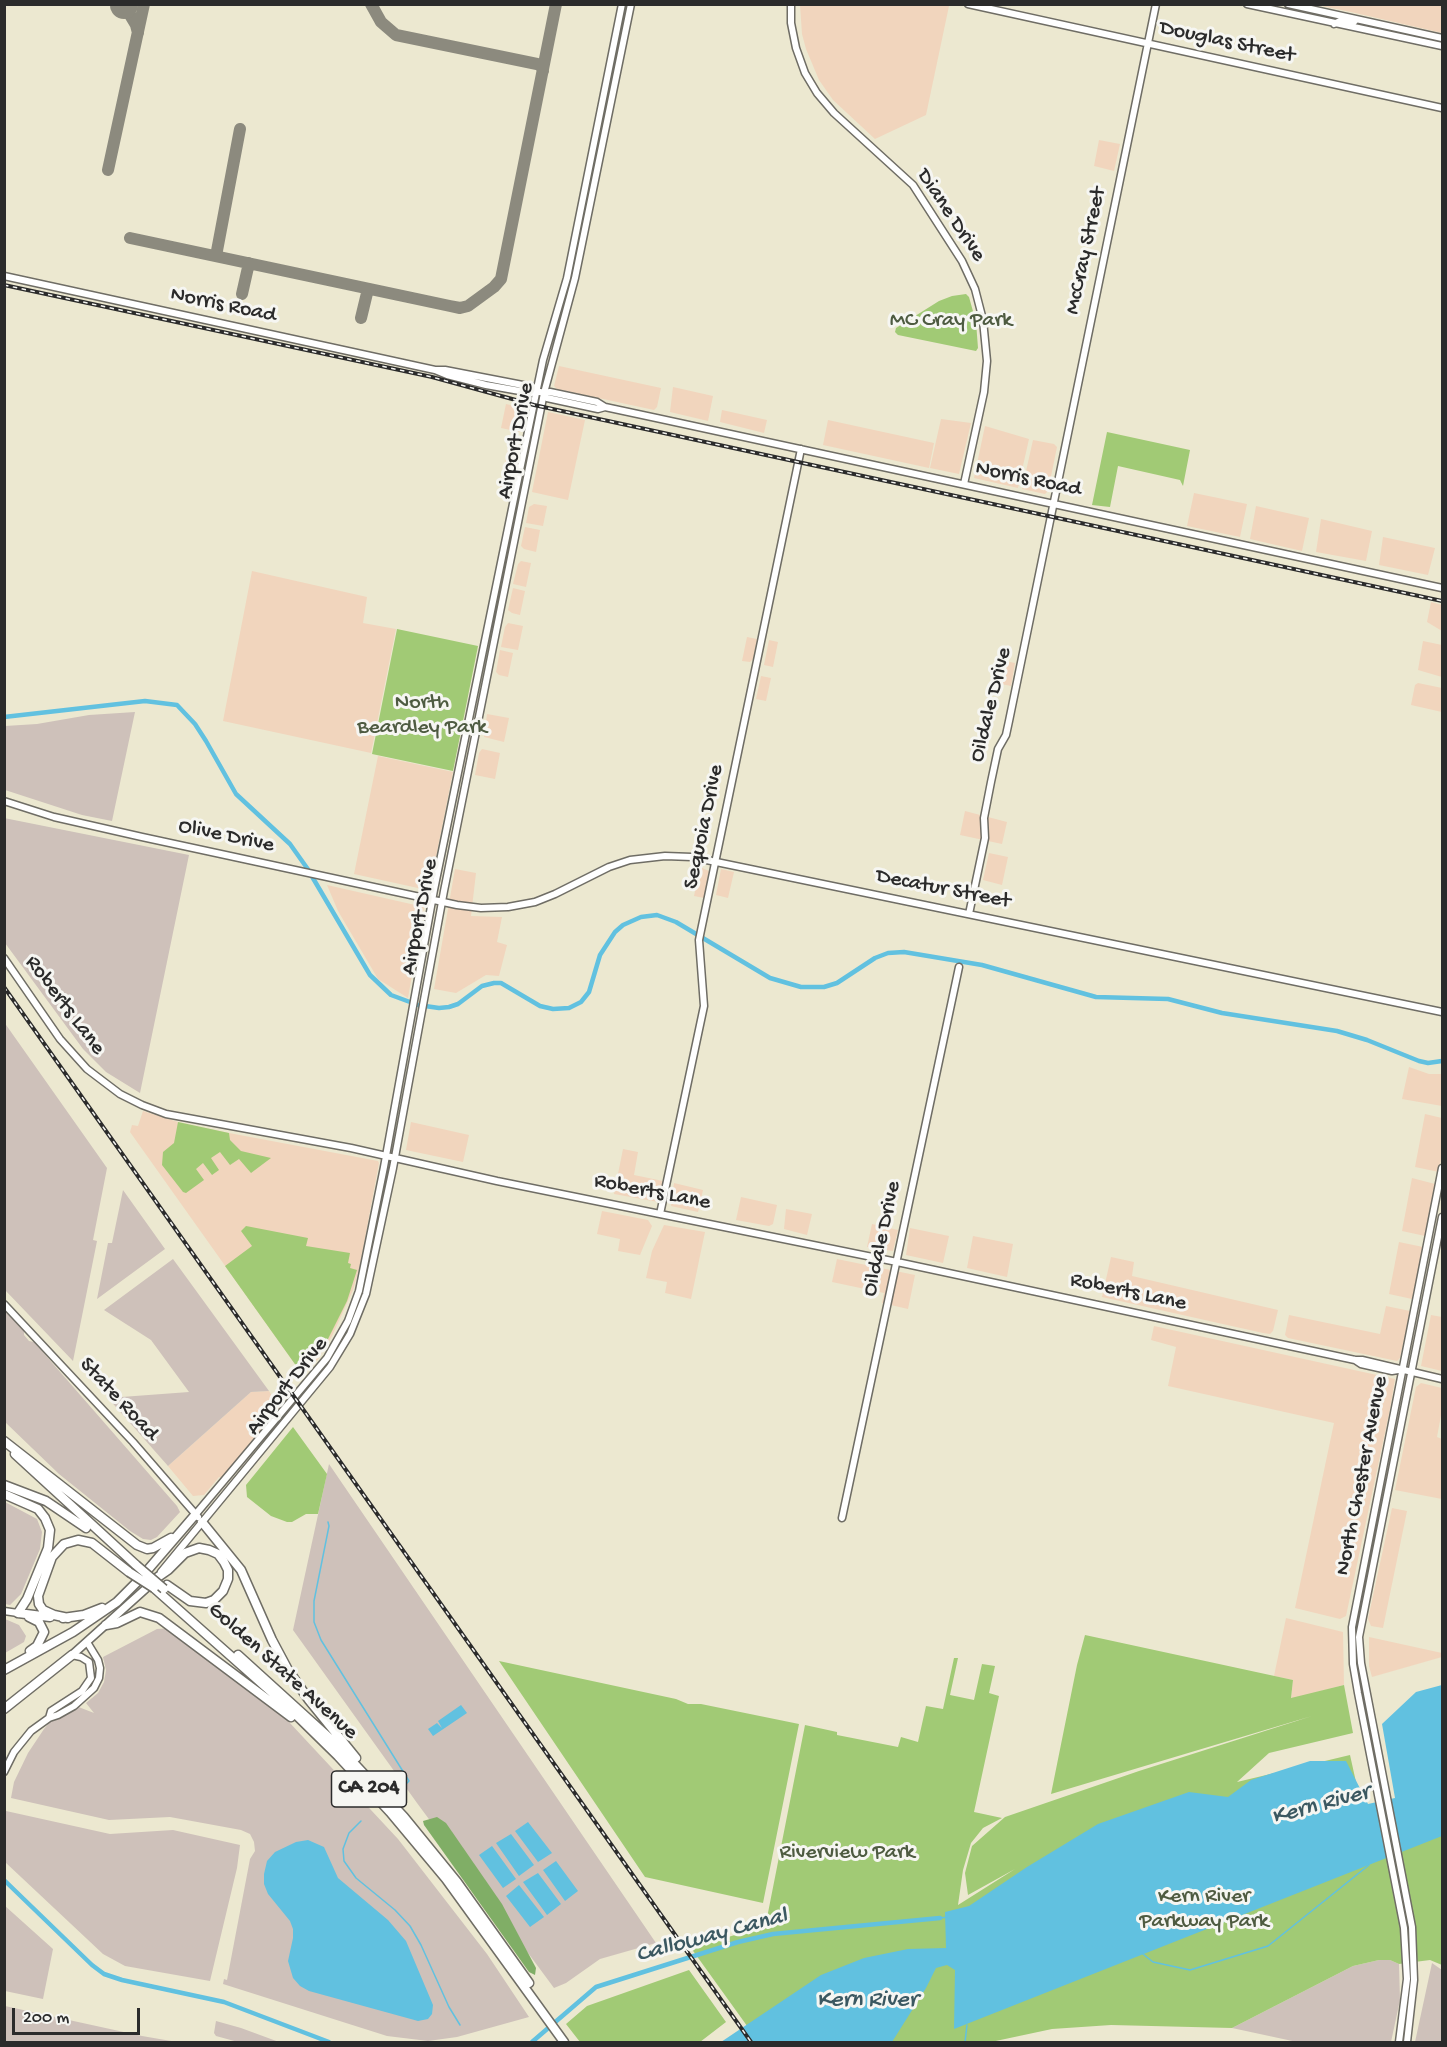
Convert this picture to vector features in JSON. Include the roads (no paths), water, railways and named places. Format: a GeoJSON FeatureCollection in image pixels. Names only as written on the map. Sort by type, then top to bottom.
{"type":"FeatureCollection","features":[{"type":"Feature","properties":{"kind":"highway"},"geometry":{"type":"LineString","coordinates":[[4,1442],[136,1545],[147,1549],[153,1548],[177,1535]]}},
{"type":"Feature","properties":{"kind":"highway","name":"Golden State Avenue"},"geometry":{"type":"LineString","coordinates":[[4,1442],[134,1568]]}},
{"type":"Feature","properties":{"kind":"highway","name":"Golden State Avenue"},"geometry":{"type":"LineString","coordinates":[[4,1485],[38,1497],[70,1515],[160,1587],[310,1720],[383,1794],[457,1882],[562,2037],[570,2043]]}},
{"type":"Feature","properties":{"kind":"highway"},"geometry":{"type":"LineString","coordinates":[[4,1494],[38,1509],[50,1530],[48,1548],[27,1599],[18,1613]]}},
{"type":"Feature","properties":{"kind":"highway","name":"Airport Drive"},"geometry":{"type":"LineString","coordinates":[[4,1670],[73,1632],[108,1609],[126,1593],[195,1515]]}},
{"type":"Feature","properties":{"kind":"highway"},"geometry":{"type":"LineString","coordinates":[[202,1522],[241,1570],[272,1640],[292,1677],[383,1794]]}},
{"type":"Feature","properties":{"kind":"highway"},"geometry":{"type":"LineString","coordinates":[[68,1618],[50,1614],[44,1610],[39,1604],[38,1596],[52,1557],[64,1544],[78,1540],[92,1543],[134,1568]]}},
{"type":"Feature","properties":{"kind":"highway"},"geometry":{"type":"LineString","coordinates":[[199,1548],[218,1554],[228,1570],[228,1579],[223,1591],[214,1600],[206,1603],[190,1602],[160,1587],[168,1570],[185,1552],[199,1548]]}},
{"type":"Feature","properties":{"kind":"highway","name":"Golden State Avenue"},"geometry":{"type":"LineString","coordinates":[[160,1587],[286,1705],[383,1804],[421,1847],[546,2012]]}},
{"type":"Feature","properties":{"kind":"highway"},"geometry":{"type":"LineString","coordinates":[[18,1613],[68,1618],[96,1611],[126,1593]]}},
{"type":"Feature","properties":{"kind":"highway"},"geometry":{"type":"LineString","coordinates":[[106,1625],[117,1623],[140,1612],[159,1618],[323,1742]]}},
{"type":"Feature","properties":{"kind":"highway"},"geometry":{"type":"LineString","coordinates":[[4,1670],[35,1648],[43,1635],[43,1628],[39,1622],[18,1613]]}},
{"type":"Feature","properties":{"kind":"highway","name":"Airport Drive"},"geometry":{"type":"LineString","coordinates":[[4,1708],[72,1655]]}},
{"type":"Feature","properties":{"kind":"main road","name":"Airport Drive"},"geometry":{"type":"LineString","coordinates":[[72,1655],[143,1593],[160,1587],[202,1522],[322,1378],[350,1335],[368,1288],[395,1158],[442,902],[544,393],[575,278],[626,26],[623,21],[627,4]]}},
{"type":"Feature","properties":{"kind":"main road","name":"Airport Drive"},"geometry":{"type":"LineString","coordinates":[[195,1515],[315,1374],[342,1333],[362,1279],[433,900],[536,391],[567,278],[627,4]]}},
{"type":"Feature","properties":{"kind":"main road","name":"Diane Drive"},"geometry":{"type":"LineString","coordinates":[[791,4],[791,23],[796,48],[805,73],[817,93],[834,113],[914,185],[962,261],[975,289],[983,320],[987,361],[984,392],[964,484]]}},
{"type":"Feature","properties":{"kind":"main road","name":"Douglas Street"},"geometry":{"type":"LineString","coordinates":[[968,4],[1443,108]]}},
{"type":"Feature","properties":{"kind":"main road","name":"McCray Street"},"geometry":{"type":"LineString","coordinates":[[1053,504],[1156,4]]}},
{"type":"Feature","properties":{"kind":"main road"},"geometry":{"type":"LineString","coordinates":[[1247,4],[1443,46]]}},
{"type":"Feature","properties":{"kind":"main road"},"geometry":{"type":"LineString","coordinates":[[1288,4],[1443,38]]}},
{"type":"Feature","properties":{"kind":"main road"},"geometry":{"type":"LineString","coordinates":[[1334,24],[1342,20],[1353,23],[1356,19]]}},
{"type":"Feature","properties":{"kind":"main road"},"geometry":{"type":"LineString","coordinates":[[1395,36],[1402,34],[1412,36],[1415,32]]}},
{"type":"Feature","properties":{"kind":"main road","name":"Norris Road"},"geometry":{"type":"LineString","coordinates":[[4,276],[435,370],[446,370],[533,387],[536,391],[544,393],[550,392],[597,402],[605,406],[1443,588]]}},
{"type":"Feature","properties":{"kind":"main road","name":"Sequoia Drive"},"geometry":{"type":"LineString","coordinates":[[660,1214],[704,1006],[699,940],[801,449]]}},
{"type":"Feature","properties":{"kind":"main road","name":"Oildale Drive"},"geometry":{"type":"LineString","coordinates":[[969,914],[985,838],[984,818],[989,792],[998,749],[1008,729],[1053,504]]}},
{"type":"Feature","properties":{"kind":"main road","name":"Olive Drive"},"geometry":{"type":"LineString","coordinates":[[4,801],[60,818],[442,902]]}},
{"type":"Feature","properties":{"kind":"main road","name":"Decatur Street"},"geometry":{"type":"LineString","coordinates":[[442,902],[481,908],[522,905],[555,894],[609,867],[640,858],[678,856],[1443,1012]]}},
{"type":"Feature","properties":{"kind":"main road","name":"Roberts Lane"},"geometry":{"type":"LineString","coordinates":[[4,957],[60,1039],[78,1060],[98,1078],[132,1100],[176,1116],[351,1148],[1386,1365],[1443,1379]]}},
{"type":"Feature","properties":{"kind":"main road","name":"Oildale Drive"},"geometry":{"type":"LineString","coordinates":[[842,1518],[959,967]]}},
{"type":"Feature","properties":{"kind":"main road","name":"North Chester Avenue"},"geometry":{"type":"LineString","coordinates":[[1399,2043],[1407,1980],[1404,1928],[1353,1664],[1352,1627],[1381,1485],[1400,1370],[1443,1168]]}},
{"type":"Feature","properties":{"kind":"main road","name":"North Chester Avenue"},"geometry":{"type":"LineString","coordinates":[[1407,2043],[1413,1998],[1412,1928],[1361,1663],[1359,1637],[1443,1217]]}},
{"type":"Feature","properties":{"kind":"main road"},"geometry":{"type":"LineString","coordinates":[[1420,1281],[1425,1307]]}},
{"type":"Feature","properties":{"kind":"main road","name":"State Road"},"geometry":{"type":"LineString","coordinates":[[4,1304],[133,1442],[202,1522]]}},
{"type":"Feature","properties":{"kind":"main road"},"geometry":{"type":"LineString","coordinates":[[1381,1485],[1383,1498],[1388,1500]]}},
{"type":"Feature","properties":{"kind":"main road"},"geometry":{"type":"LineString","coordinates":[[1378,1500],[1382,1509],[1383,1522]]}},
{"type":"Feature","properties":{"kind":"main road"},"geometry":{"type":"LineString","coordinates":[[4,1611],[18,1613]]}},
{"type":"Feature","properties":{"kind":"main road"},"geometry":{"type":"LineString","coordinates":[[4,1772],[14,1752],[24,1739],[49,1718],[74,1706],[97,1683],[100,1673],[99,1662],[87,1642]]}},
{"type":"Feature","properties":{"kind":"main road"},"geometry":{"type":"LineString","coordinates":[[49,1718],[51,1711],[82,1691],[91,1677],[89,1662],[72,1655]]}},
{"type":"Feature","properties":{"kind":"water","name":"Kern River"},"geometry":{"type":"Polygon","coordinates":[[[1442,1685],[1442,1836],[954,2029],[955,1970],[947,1965],[936,1968],[892,2042],[721,2042],[821,1975],[864,1958],[908,1949],[946,1948],[945,1912],[969,1906],[1098,1824],[1189,1792],[1228,1797],[1251,1780],[1310,1761],[1346,1761],[1368,1804],[1395,1798],[1382,1724],[1416,1692],[1442,1685]]]}},
{"type":"Feature","properties":{"kind":"water"},"geometry":{"type":"Polygon","coordinates":[[[461,1705],[467,1713],[433,1736],[428,1729],[437,1723],[442,1728],[438,1721],[461,1705]]]}},
{"type":"Feature","properties":{"kind":"water"},"geometry":{"type":"Polygon","coordinates":[[[528,1822],[552,1853],[538,1862],[515,1831],[528,1822]]]}},
{"type":"Feature","properties":{"kind":"water"},"geometry":{"type":"Polygon","coordinates":[[[511,1834],[534,1865],[519,1876],[496,1843],[511,1834]]]}},
{"type":"Feature","properties":{"kind":"water"},"geometry":{"type":"Polygon","coordinates":[[[308,1840],[324,1847],[338,1878],[388,1920],[406,1941],[433,2005],[432,2014],[428,2019],[418,2021],[309,1991],[293,1978],[288,1961],[293,1929],[290,1921],[268,1894],[264,1884],[264,1874],[267,1861],[275,1852],[296,1842],[308,1840]]]}},
{"type":"Feature","properties":{"kind":"water"},"geometry":{"type":"Polygon","coordinates":[[[492,1846],[516,1879],[503,1888],[479,1855],[492,1846]]]}},
{"type":"Feature","properties":{"kind":"water"},"geometry":{"type":"Polygon","coordinates":[[[556,1861],[578,1891],[565,1901],[543,1870],[556,1861]]]}},
{"type":"Feature","properties":{"kind":"water"},"geometry":{"type":"Polygon","coordinates":[[[538,1873],[561,1904],[547,1915],[523,1882],[538,1873]]]}},
{"type":"Feature","properties":{"kind":"water"},"geometry":{"type":"Polygon","coordinates":[[[519,1885],[544,1917],[530,1927],[506,1896],[519,1885]]]}},
{"type":"Feature","properties":{"kind":"waterway"},"geometry":{"type":"LineString","coordinates":[[4,717],[145,701],[177,705],[195,724],[236,794],[290,844],[307,868],[370,975],[391,995],[418,1005],[449,1007],[458,1004],[482,986],[501,983],[540,1006],[553,1009],[569,1008],[581,1002],[589,992],[600,955],[615,932],[623,925],[641,917],[657,915],[676,922],[770,978],[801,987],[824,987],[837,983],[875,958],[888,953],[904,952],[982,965],[1096,997],[1168,999],[1222,1013],[1337,1031],[1367,1040],[1419,1061],[1428,1063],[1442,1061]]}},
{"type":"Feature","properties":{"kind":"waterway"},"geometry":{"type":"LineString","coordinates":[[328,1522],[314,1601],[314,1622],[321,1640],[409,1781],[406,1784]]}},
{"type":"Feature","properties":{"kind":"waterway"},"geometry":{"type":"LineString","coordinates":[[361,1821],[349,1833],[343,1849],[344,1861],[356,1878],[395,1910],[410,1926],[460,2025]]}},
{"type":"Feature","properties":{"kind":"waterway"},"geometry":{"type":"LineString","coordinates":[[1143,1954],[1153,1962],[1190,1970],[1268,1946],[1369,1865]]}},
{"type":"Feature","properties":{"kind":"waterway","name":"Calloway Canal"},"geometry":{"type":"LineString","coordinates":[[4,1880],[104,1974],[224,2002],[329,2042]]}},
{"type":"Feature","properties":{"kind":"waterway","name":"Calloway Canal"},"geometry":{"type":"LineString","coordinates":[[940,1918],[948,1917]]}},
{"type":"Feature","properties":{"kind":"waterway","name":"Calloway Canal"},"geometry":{"type":"LineString","coordinates":[[532,2042],[596,1987],[738,1942],[773,1934],[940,1918]]}},
{"type":"Feature","properties":{"kind":"waterway"},"geometry":{"type":"LineString","coordinates":[[965,2042],[967,2025]]}},
{"type":"Feature","properties":{"kind":"railway"},"geometry":{"type":"LineString","coordinates":[[4,285],[432,377],[534,405],[1442,601]]}},
{"type":"Feature","properties":{"kind":"railway"},"geometry":{"type":"LineString","coordinates":[[4,987],[751,2042]]}},
{"type":"Feature","properties":{"kind":"park label","name":"MC Cray Park"},"geometry":{"type":"Point","coordinates":[951,322]}},
{"type":"Feature","properties":{"kind":"park label","name":"North Beardley Park"},"geometry":{"type":"Point","coordinates":[422,716]}},
{"type":"Feature","properties":{"kind":"park label","name":"Riverview Park"},"geometry":{"type":"Point","coordinates":[847,1854]}},
{"type":"Feature","properties":{"kind":"park label","name":"Kern River Parkway Park"},"geometry":{"type":"Point","coordinates":[1204,1910]}}]}
